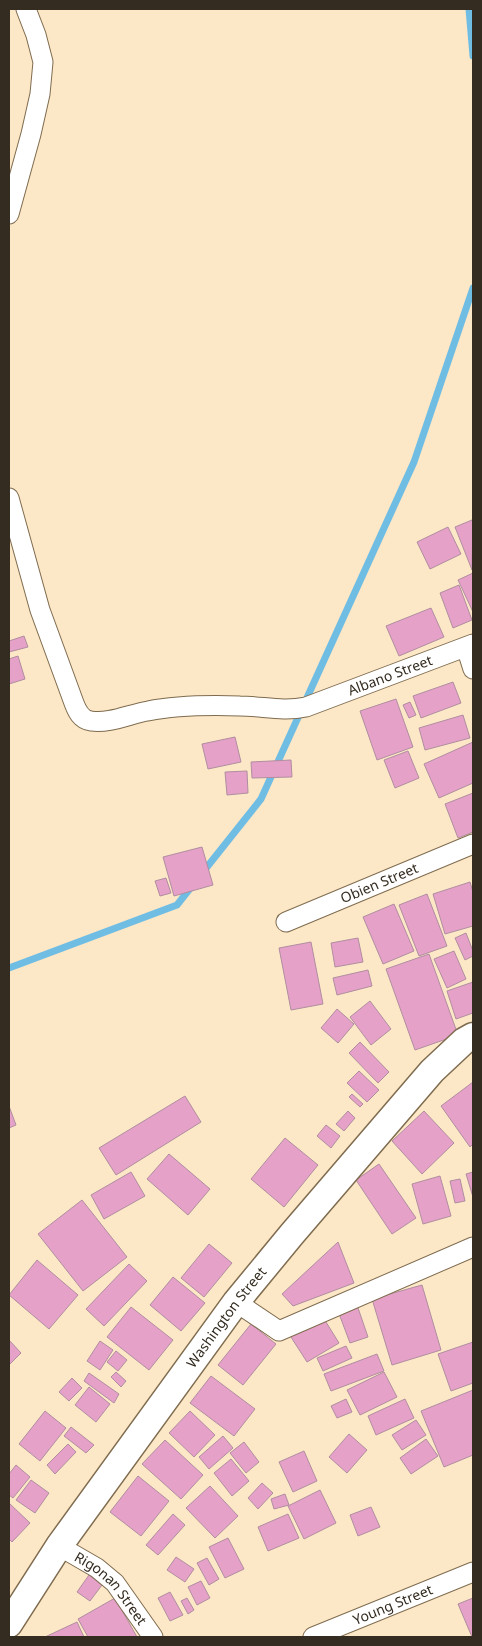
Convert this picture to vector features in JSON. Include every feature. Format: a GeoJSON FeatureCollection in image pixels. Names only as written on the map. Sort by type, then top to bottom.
{"type":"FeatureCollection","features":[{"type":"Feature","properties":{"kind":"main road","name":"Washington Street"},"geometry":{"type":"LineString","coordinates":[[9,1624],[59,1546],[236,1302],[432,1071],[464,1041],[473,1036]]}},
{"type":"Feature","properties":{"kind":"street"},"geometry":{"type":"LineString","coordinates":[[9,214],[40,94],[43,62],[36,35],[26,9]]}},
{"type":"Feature","properties":{"kind":"street","name":"Albano Street"},"geometry":{"type":"LineString","coordinates":[[9,498],[40,610],[74,703],[80,715],[89,721],[102,721],[176,707],[242,706],[290,710],[306,707],[470,645]]}},
{"type":"Feature","properties":{"kind":"street"},"geometry":{"type":"LineString","coordinates":[[470,645],[473,669]]}},
{"type":"Feature","properties":{"kind":"street","name":"Obien Street"},"geometry":{"type":"LineString","coordinates":[[286,922],[473,844]]}},
{"type":"Feature","properties":{"kind":"street"},"geometry":{"type":"LineString","coordinates":[[236,1302],[279,1331],[473,1247]]}},
{"type":"Feature","properties":{"kind":"street","name":"Rigonan Street"},"geometry":{"type":"LineString","coordinates":[[59,1546],[97,1568],[115,1583],[153,1637]]}},
{"type":"Feature","properties":{"kind":"street","name":"Young Street"},"geometry":{"type":"LineString","coordinates":[[314,1637],[473,1572]]}},
{"type":"Feature","properties":{"kind":"building"},"geometry":{"type":"Polygon","coordinates":[[[472,520],[473,523],[472,570],[455,527],[472,520]]]}},
{"type":"Feature","properties":{"kind":"building"},"geometry":{"type":"Polygon","coordinates":[[[448,527],[461,554],[430,569],[417,542],[448,527]]]}},
{"type":"Feature","properties":{"kind":"building"},"geometry":{"type":"Polygon","coordinates":[[[473,573],[473,612],[458,580],[473,573]]]}},
{"type":"Feature","properties":{"kind":"building"},"geometry":{"type":"Polygon","coordinates":[[[459,585],[472,620],[453,628],[440,593],[459,585]]]}},
{"type":"Feature","properties":{"kind":"building"},"geometry":{"type":"Polygon","coordinates":[[[431,608],[444,637],[399,656],[386,626],[431,608]]]}},
{"type":"Feature","properties":{"kind":"building"},"geometry":{"type":"Polygon","coordinates":[[[24,636],[28,647],[9,652],[9,641],[24,636]]]}},
{"type":"Feature","properties":{"kind":"building"},"geometry":{"type":"Polygon","coordinates":[[[18,656],[25,679],[9,684],[9,659],[18,656]]]}},
{"type":"Feature","properties":{"kind":"building"},"geometry":{"type":"Polygon","coordinates":[[[453,682],[461,703],[421,718],[413,696],[453,682]]]}},
{"type":"Feature","properties":{"kind":"building"},"geometry":{"type":"Polygon","coordinates":[[[396,699],[413,747],[377,760],[360,711],[396,699]]]}},
{"type":"Feature","properties":{"kind":"building"},"geometry":{"type":"Polygon","coordinates":[[[410,702],[416,715],[409,718],[403,705],[410,702]]]}},
{"type":"Feature","properties":{"kind":"building"},"geometry":{"type":"Polygon","coordinates":[[[463,715],[470,738],[425,750],[419,728],[463,715]]]}},
{"type":"Feature","properties":{"kind":"building"},"geometry":{"type":"Polygon","coordinates":[[[235,737],[241,762],[208,769],[202,744],[235,737]]]}},
{"type":"Feature","properties":{"kind":"building"},"geometry":{"type":"Polygon","coordinates":[[[473,742],[473,783],[439,798],[424,764],[473,742]]]}},
{"type":"Feature","properties":{"kind":"building"},"geometry":{"type":"Polygon","coordinates":[[[408,751],[419,778],[395,788],[384,760],[408,751]]]}},
{"type":"Feature","properties":{"kind":"building"},"geometry":{"type":"Polygon","coordinates":[[[291,760],[292,777],[252,778],[251,762],[291,760]]]}},
{"type":"Feature","properties":{"kind":"building"},"geometry":{"type":"Polygon","coordinates":[[[247,771],[248,793],[227,795],[225,772],[247,771]]]}},
{"type":"Feature","properties":{"kind":"building"},"geometry":{"type":"Polygon","coordinates":[[[473,793],[473,832],[458,838],[445,804],[473,793]]]}},
{"type":"Feature","properties":{"kind":"building"},"geometry":{"type":"Polygon","coordinates":[[[202,847],[213,885],[174,896],[163,857],[202,847]]]}},
{"type":"Feature","properties":{"kind":"building"},"geometry":{"type":"Polygon","coordinates":[[[166,878],[171,893],[160,896],[155,881],[166,878]]]}},
{"type":"Feature","properties":{"kind":"building"},"geometry":{"type":"Polygon","coordinates":[[[470,882],[473,892],[473,926],[445,934],[433,894],[470,882]]]}},
{"type":"Feature","properties":{"kind":"building"},"geometry":{"type":"Polygon","coordinates":[[[427,894],[447,946],[419,956],[399,905],[427,894]]]}},
{"type":"Feature","properties":{"kind":"building"},"geometry":{"type":"Polygon","coordinates":[[[394,904],[414,951],[383,964],[363,917],[394,904]]]}},
{"type":"Feature","properties":{"kind":"building"},"geometry":{"type":"Polygon","coordinates":[[[466,933],[473,956],[465,960],[455,938],[466,933]]]}},
{"type":"Feature","properties":{"kind":"building"},"geometry":{"type":"Polygon","coordinates":[[[358,938],[363,962],[335,967],[331,943],[358,938]]]}},
{"type":"Feature","properties":{"kind":"building"},"geometry":{"type":"Polygon","coordinates":[[[311,942],[323,1004],[291,1010],[279,948],[311,942]]]}},
{"type":"Feature","properties":{"kind":"building"},"geometry":{"type":"Polygon","coordinates":[[[454,951],[466,979],[447,988],[434,959],[454,951]]]}},
{"type":"Feature","properties":{"kind":"building"},"geometry":{"type":"Polygon","coordinates":[[[429,954],[458,1035],[415,1050],[386,969],[429,954]]]}},
{"type":"Feature","properties":{"kind":"building"},"geometry":{"type":"Polygon","coordinates":[[[368,970],[372,986],[337,995],[333,978],[368,970]]]}},
{"type":"Feature","properties":{"kind":"building"},"geometry":{"type":"Polygon","coordinates":[[[473,982],[473,1013],[456,1019],[447,991],[473,982]]]}},
{"type":"Feature","properties":{"kind":"building"},"geometry":{"type":"Polygon","coordinates":[[[370,1001],[391,1029],[371,1045],[350,1017],[370,1001]]]}},
{"type":"Feature","properties":{"kind":"building"},"geometry":{"type":"Polygon","coordinates":[[[337,1009],[354,1024],[338,1043],[321,1028],[337,1009]]]}},
{"type":"Feature","properties":{"kind":"building"},"geometry":{"type":"Polygon","coordinates":[[[360,1042],[389,1072],[378,1083],[349,1053],[360,1042]]]}},
{"type":"Feature","properties":{"kind":"building"},"geometry":{"type":"Polygon","coordinates":[[[359,1071],[379,1090],[367,1102],[347,1083],[359,1071]]]}},
{"type":"Feature","properties":{"kind":"building"},"geometry":{"type":"Polygon","coordinates":[[[473,1082],[473,1144],[470,1147],[441,1106],[473,1082]]]}},
{"type":"Feature","properties":{"kind":"building"},"geometry":{"type":"Polygon","coordinates":[[[352,1094],[363,1104],[360,1107],[349,1097],[352,1094]]]}},
{"type":"Feature","properties":{"kind":"building"},"geometry":{"type":"Polygon","coordinates":[[[185,1096],[201,1122],[116,1175],[99,1148],[185,1096]]]}},
{"type":"Feature","properties":{"kind":"building"},"geometry":{"type":"Polygon","coordinates":[[[9,1106],[16,1125],[9,1128],[9,1106]]]}},
{"type":"Feature","properties":{"kind":"building"},"geometry":{"type":"Polygon","coordinates":[[[348,1111],[355,1118],[344,1131],[336,1124],[348,1111]]]}},
{"type":"Feature","properties":{"kind":"building"},"geometry":{"type":"Polygon","coordinates":[[[424,1111],[454,1143],[422,1174],[392,1141],[424,1111]]]}},
{"type":"Feature","properties":{"kind":"building"},"geometry":{"type":"Polygon","coordinates":[[[326,1125],[340,1136],[331,1148],[317,1136],[326,1125]]]}},
{"type":"Feature","properties":{"kind":"building"},"geometry":{"type":"Polygon","coordinates":[[[285,1138],[318,1165],[284,1207],[251,1179],[285,1138]]]}},
{"type":"Feature","properties":{"kind":"building"},"geometry":{"type":"Polygon","coordinates":[[[169,1154],[210,1189],[188,1215],[147,1179],[169,1154]]]}},
{"type":"Feature","properties":{"kind":"building"},"geometry":{"type":"Polygon","coordinates":[[[379,1164],[416,1218],[392,1234],[356,1180],[379,1164]]]}},
{"type":"Feature","properties":{"kind":"building"},"geometry":{"type":"Polygon","coordinates":[[[131,1172],[145,1196],[104,1219],[91,1195],[131,1172]]]}},
{"type":"Feature","properties":{"kind":"building"},"geometry":{"type":"Polygon","coordinates":[[[473,1172],[473,1197],[466,1174],[473,1172]]]}},
{"type":"Feature","properties":{"kind":"building"},"geometry":{"type":"Polygon","coordinates":[[[440,1176],[451,1216],[423,1224],[412,1184],[440,1176]]]}},
{"type":"Feature","properties":{"kind":"building"},"geometry":{"type":"Polygon","coordinates":[[[460,1179],[465,1201],[455,1203],[450,1181],[460,1179]]]}},
{"type":"Feature","properties":{"kind":"building"},"geometry":{"type":"Polygon","coordinates":[[[82,1200],[127,1257],[83,1291],[38,1234],[82,1200]]]}},
{"type":"Feature","properties":{"kind":"building"},"geometry":{"type":"Polygon","coordinates":[[[338,1242],[354,1283],[293,1306],[282,1294],[338,1242]]]}},
{"type":"Feature","properties":{"kind":"building"},"geometry":{"type":"Polygon","coordinates":[[[209,1244],[232,1263],[204,1297],[181,1278],[209,1244]]]}},
{"type":"Feature","properties":{"kind":"building"},"geometry":{"type":"Polygon","coordinates":[[[37,1260],[78,1295],[49,1329],[9,1295],[37,1260]]]}},
{"type":"Feature","properties":{"kind":"building"},"geometry":{"type":"Polygon","coordinates":[[[129,1264],[147,1281],[104,1326],[86,1309],[129,1264]]]}},
{"type":"Feature","properties":{"kind":"building"},"geometry":{"type":"Polygon","coordinates":[[[173,1277],[205,1303],[181,1331],[150,1305],[173,1277]]]}},
{"type":"Feature","properties":{"kind":"building"},"geometry":{"type":"Polygon","coordinates":[[[422,1285],[441,1350],[392,1365],[372,1299],[422,1285]]]}},
{"type":"Feature","properties":{"kind":"building"},"geometry":{"type":"Polygon","coordinates":[[[357,1305],[368,1337],[350,1343],[338,1311],[357,1305]]]}},
{"type":"Feature","properties":{"kind":"building"},"geometry":{"type":"Polygon","coordinates":[[[131,1307],[173,1340],[149,1370],[107,1337],[131,1307]]]}},
{"type":"Feature","properties":{"kind":"building"},"geometry":{"type":"Polygon","coordinates":[[[321,1314],[339,1343],[307,1362],[289,1334],[321,1314]]]}},
{"type":"Feature","properties":{"kind":"building"},"geometry":{"type":"Polygon","coordinates":[[[251,1324],[276,1344],[243,1385],[218,1365],[251,1324]]]}},
{"type":"Feature","properties":{"kind":"building"},"geometry":{"type":"Polygon","coordinates":[[[9,1340],[21,1353],[9,1365],[9,1340]]]}},
{"type":"Feature","properties":{"kind":"building"},"geometry":{"type":"Polygon","coordinates":[[[100,1341],[113,1350],[100,1370],[87,1361],[100,1341]]]}},
{"type":"Feature","properties":{"kind":"building"},"geometry":{"type":"Polygon","coordinates":[[[473,1342],[473,1383],[451,1391],[438,1354],[473,1342]]]}},
{"type":"Feature","properties":{"kind":"building"},"geometry":{"type":"Polygon","coordinates":[[[346,1346],[352,1358],[323,1371],[317,1358],[346,1346]]]}},
{"type":"Feature","properties":{"kind":"building"},"geometry":{"type":"Polygon","coordinates":[[[116,1351],[127,1360],[118,1371],[107,1362],[116,1351]]]}},
{"type":"Feature","properties":{"kind":"building"},"geometry":{"type":"Polygon","coordinates":[[[377,1354],[384,1371],[331,1391],[324,1374],[377,1354]]]}},
{"type":"Feature","properties":{"kind":"building"},"geometry":{"type":"Polygon","coordinates":[[[116,1372],[126,1381],[121,1387],[111,1377],[116,1372]]]}},
{"type":"Feature","properties":{"kind":"building"},"geometry":{"type":"Polygon","coordinates":[[[384,1372],[397,1397],[360,1415],[347,1390],[384,1372]]]}},
{"type":"Feature","properties":{"kind":"building"},"geometry":{"type":"Polygon","coordinates":[[[89,1373],[119,1394],[114,1403],[84,1381],[89,1373]]]}},
{"type":"Feature","properties":{"kind":"building"},"geometry":{"type":"Polygon","coordinates":[[[211,1376],[255,1409],[234,1436],[190,1403],[211,1376]]]}},
{"type":"Feature","properties":{"kind":"building"},"geometry":{"type":"Polygon","coordinates":[[[72,1378],[82,1388],[69,1401],[59,1392],[72,1378]]]}},
{"type":"Feature","properties":{"kind":"building"},"geometry":{"type":"Polygon","coordinates":[[[89,1387],[110,1404],[96,1422],[75,1405],[89,1387]]]}},
{"type":"Feature","properties":{"kind":"building"},"geometry":{"type":"Polygon","coordinates":[[[473,1390],[473,1455],[444,1467],[421,1411],[473,1390]]]}},
{"type":"Feature","properties":{"kind":"building"},"geometry":{"type":"Polygon","coordinates":[[[346,1399],[352,1412],[337,1418],[331,1406],[346,1399]]]}},
{"type":"Feature","properties":{"kind":"building"},"geometry":{"type":"Polygon","coordinates":[[[405,1399],[414,1418],[376,1435],[368,1416],[405,1399]]]}},
{"type":"Feature","properties":{"kind":"building"},"geometry":{"type":"Polygon","coordinates":[[[45,1411],[66,1428],[40,1461],[19,1444],[45,1411]]]}},
{"type":"Feature","properties":{"kind":"building"},"geometry":{"type":"Polygon","coordinates":[[[190,1411],[215,1435],[194,1457],[169,1433],[190,1411]]]}},
{"type":"Feature","properties":{"kind":"building"},"geometry":{"type":"Polygon","coordinates":[[[416,1420],[426,1435],[402,1450],[392,1435],[416,1420]]]}},
{"type":"Feature","properties":{"kind":"building"},"geometry":{"type":"Polygon","coordinates":[[[71,1427],[94,1445],[86,1453],[64,1436],[71,1427]]]}},
{"type":"Feature","properties":{"kind":"building"},"geometry":{"type":"Polygon","coordinates":[[[349,1434],[367,1450],[347,1473],[329,1457],[349,1434]]]}},
{"type":"Feature","properties":{"kind":"building"},"geometry":{"type":"Polygon","coordinates":[[[223,1436],[233,1448],[209,1469],[199,1457],[223,1436]]]}},
{"type":"Feature","properties":{"kind":"building"},"geometry":{"type":"Polygon","coordinates":[[[426,1439],[438,1456],[411,1474],[400,1458],[426,1439]]]}},
{"type":"Feature","properties":{"kind":"building"},"geometry":{"type":"Polygon","coordinates":[[[165,1440],[203,1475],[181,1499],[142,1464],[165,1440]]]}},
{"type":"Feature","properties":{"kind":"building"},"geometry":{"type":"Polygon","coordinates":[[[244,1442],[259,1462],[246,1473],[230,1453],[244,1442]]]}},
{"type":"Feature","properties":{"kind":"building"},"geometry":{"type":"Polygon","coordinates":[[[68,1444],[76,1452],[55,1474],[47,1465],[68,1444]]]}},
{"type":"Feature","properties":{"kind":"building"},"geometry":{"type":"Polygon","coordinates":[[[304,1451],[317,1481],[293,1492],[279,1462],[304,1451]]]}},
{"type":"Feature","properties":{"kind":"building"},"geometry":{"type":"Polygon","coordinates":[[[231,1459],[249,1481],[232,1496],[214,1473],[231,1459]]]}},
{"type":"Feature","properties":{"kind":"building"},"geometry":{"type":"Polygon","coordinates":[[[16,1465],[30,1477],[13,1498],[9,1495],[9,1474],[16,1465]]]}},
{"type":"Feature","properties":{"kind":"building"},"geometry":{"type":"Polygon","coordinates":[[[138,1476],[169,1501],[141,1536],[110,1512],[138,1476]]]}},
{"type":"Feature","properties":{"kind":"building"},"geometry":{"type":"Polygon","coordinates":[[[31,1480],[49,1493],[35,1513],[16,1500],[31,1480]]]}},
{"type":"Feature","properties":{"kind":"building"},"geometry":{"type":"Polygon","coordinates":[[[262,1483],[273,1493],[258,1509],[248,1498],[262,1483]]]}},
{"type":"Feature","properties":{"kind":"building"},"geometry":{"type":"Polygon","coordinates":[[[210,1486],[238,1516],[215,1538],[186,1508],[210,1486]]]}},
{"type":"Feature","properties":{"kind":"building"},"geometry":{"type":"Polygon","coordinates":[[[320,1490],[336,1523],[304,1539],[288,1506],[320,1490]]]}},
{"type":"Feature","properties":{"kind":"building"},"geometry":{"type":"Polygon","coordinates":[[[285,1494],[289,1505],[274,1509],[271,1499],[285,1494]]]}},
{"type":"Feature","properties":{"kind":"building"},"geometry":{"type":"Polygon","coordinates":[[[9,1503],[30,1523],[12,1542],[9,1539],[9,1503]]]}},
{"type":"Feature","properties":{"kind":"building"},"geometry":{"type":"Polygon","coordinates":[[[371,1507],[380,1527],[358,1536],[350,1515],[371,1507]]]}},
{"type":"Feature","properties":{"kind":"building"},"geometry":{"type":"Polygon","coordinates":[[[173,1514],[185,1525],[158,1555],[146,1545],[173,1514]]]}},
{"type":"Feature","properties":{"kind":"building"},"geometry":{"type":"Polygon","coordinates":[[[288,1514],[299,1538],[268,1551],[258,1527],[288,1514]]]}},
{"type":"Feature","properties":{"kind":"building"},"geometry":{"type":"Polygon","coordinates":[[[228,1538],[244,1569],[225,1578],[209,1547],[228,1538]]]}},
{"type":"Feature","properties":{"kind":"building"},"geometry":{"type":"Polygon","coordinates":[[[176,1557],[194,1569],[185,1582],[167,1570],[176,1557]]]}},
{"type":"Feature","properties":{"kind":"building"},"geometry":{"type":"Polygon","coordinates":[[[207,1558],[219,1579],[209,1585],[197,1563],[207,1558]]]}},
{"type":"Feature","properties":{"kind":"building"},"geometry":{"type":"Polygon","coordinates":[[[89,1575],[102,1585],[90,1601],[77,1592],[89,1575]]]}},
{"type":"Feature","properties":{"kind":"building"},"geometry":{"type":"Polygon","coordinates":[[[201,1581],[210,1598],[197,1605],[188,1587],[201,1581]]]}},
{"type":"Feature","properties":{"kind":"building"},"geometry":{"type":"Polygon","coordinates":[[[170,1592],[183,1615],[170,1621],[158,1598],[170,1592]]]}},
{"type":"Feature","properties":{"kind":"building"},"geometry":{"type":"Polygon","coordinates":[[[115,1598],[137,1637],[88,1637],[78,1619],[115,1598]]]}},
{"type":"Feature","properties":{"kind":"building"},"geometry":{"type":"Polygon","coordinates":[[[187,1598],[194,1610],[188,1614],[181,1601],[187,1598]]]}},
{"type":"Feature","properties":{"kind":"building"},"geometry":{"type":"Polygon","coordinates":[[[473,1598],[473,1637],[472,1637],[458,1604],[473,1598]]]}},
{"type":"Feature","properties":{"kind":"building"},"geometry":{"type":"Polygon","coordinates":[[[77,1622],[84,1637],[45,1637],[77,1622]]]}},
{"type":"Feature","properties":{"kind":"waterway"},"geometry":{"type":"LineString","coordinates":[[469,9],[473,56]]}},
{"type":"Feature","properties":{"kind":"waterway"},"geometry":{"type":"LineString","coordinates":[[203,872],[261,799],[414,462],[473,288]]}},
{"type":"Feature","properties":{"kind":"waterway"},"geometry":{"type":"LineString","coordinates":[[9,968],[177,905],[192,886]]}}]}
